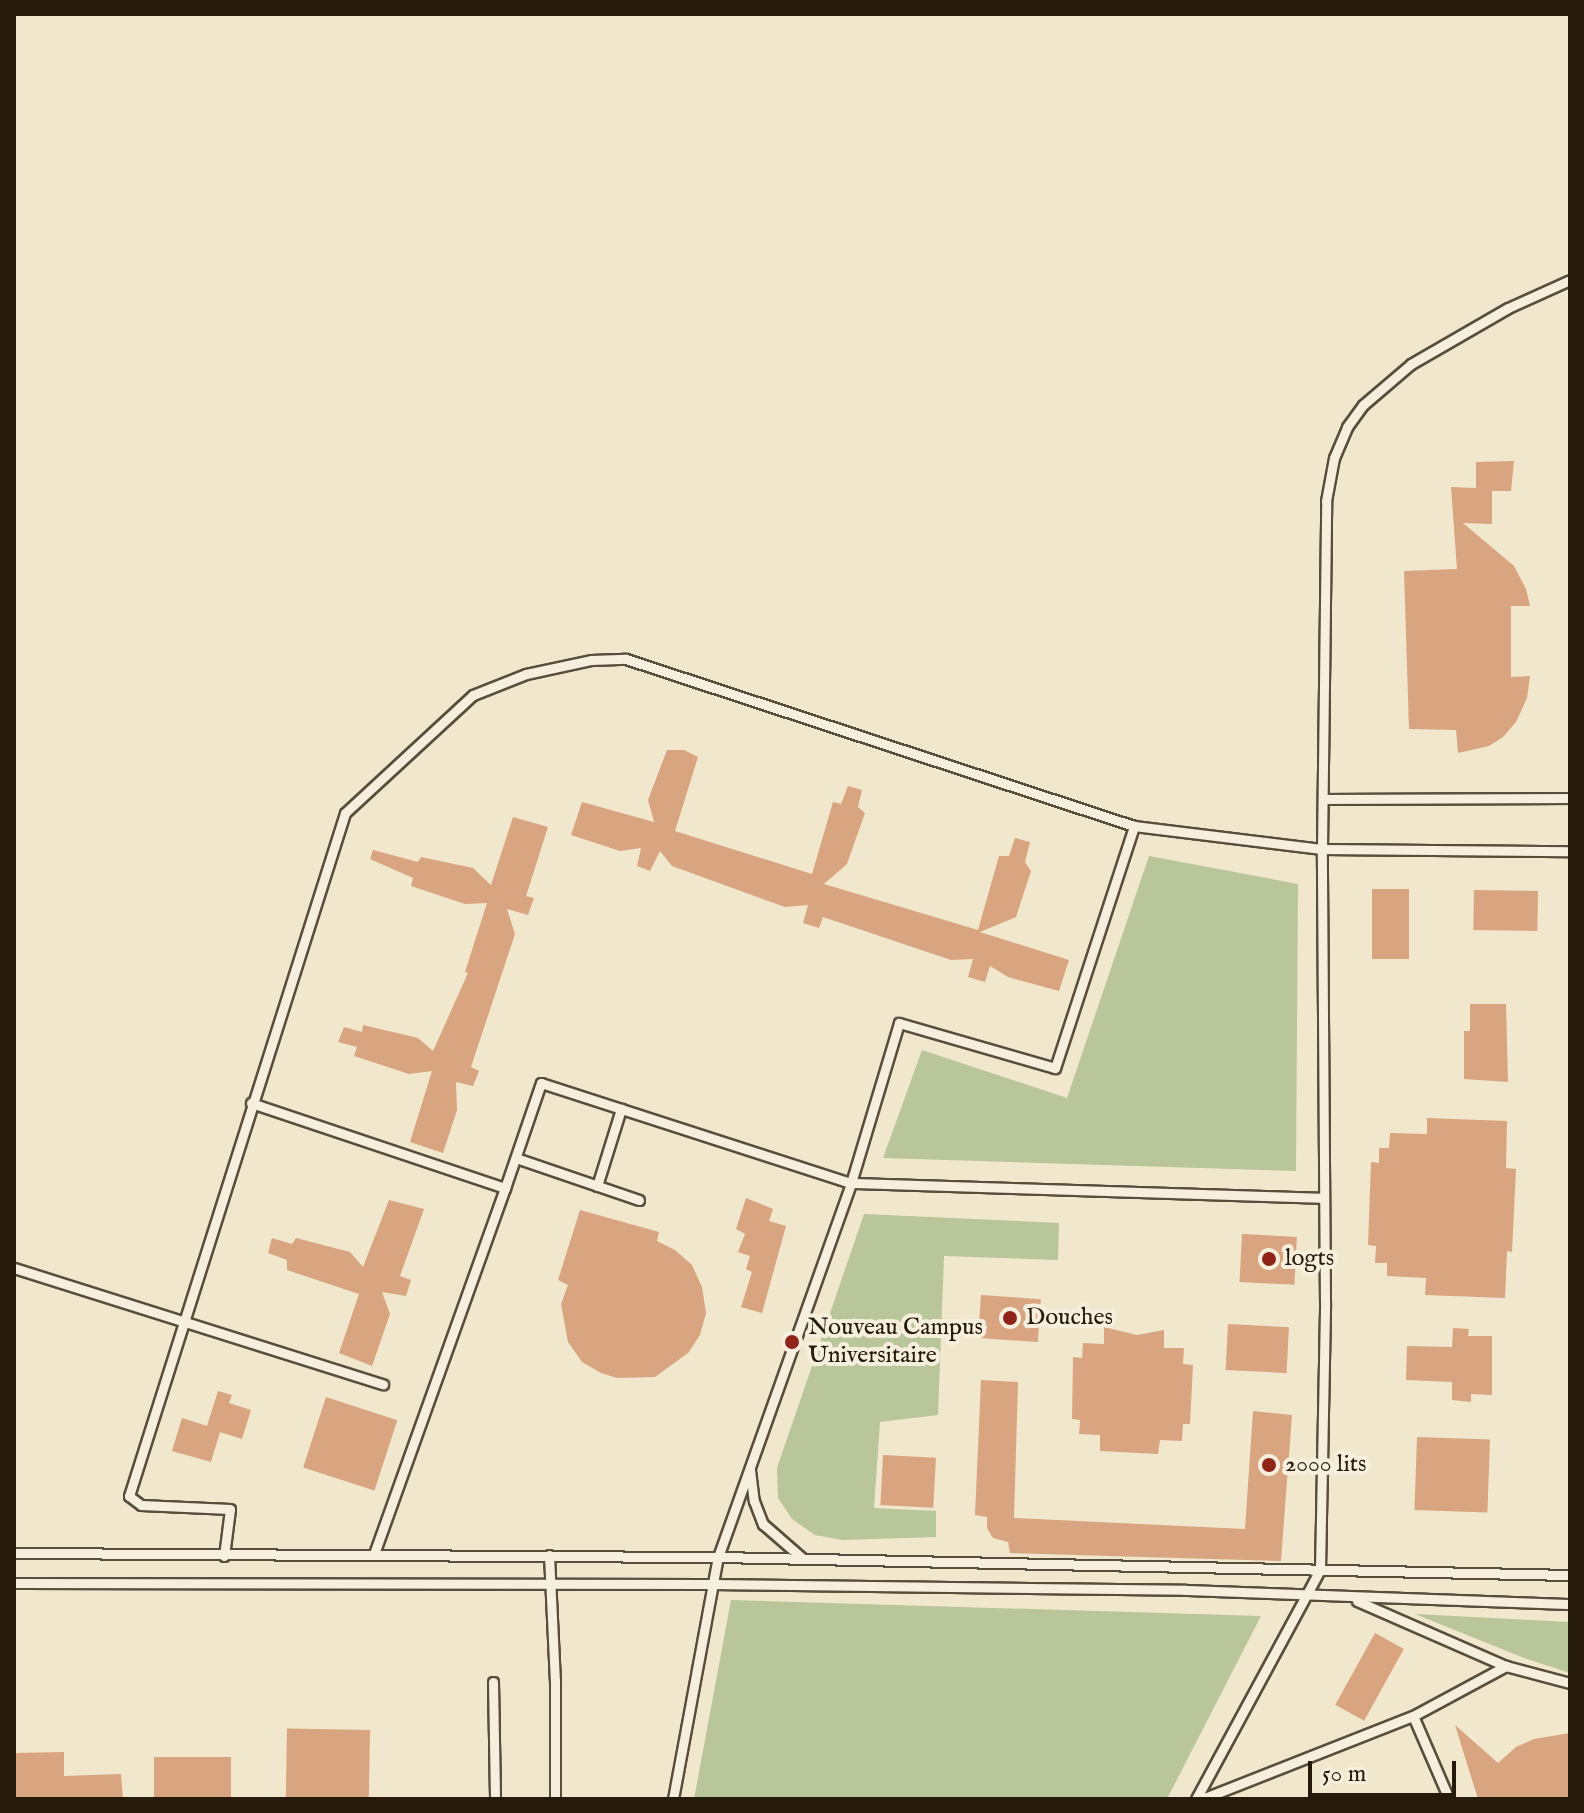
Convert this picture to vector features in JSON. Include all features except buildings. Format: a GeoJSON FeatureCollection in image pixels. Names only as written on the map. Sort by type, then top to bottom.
{"type":"FeatureCollection","features":[{"type":"Feature","properties":{"kind":"lane"},"geometry":{"type":"LineString","coordinates":[[1199,1799],[1320,1570],[1325,1303],[1322,849],[1326,501],[1334,458],[1347,427],[1363,405],[1411,364],[1508,308],[1570,280]]}},
{"type":"Feature","properties":{"kind":"lane"},"geometry":{"type":"LineString","coordinates":[[224,1556],[230,1509],[141,1505],[129,1496],[345,813],[473,695],[526,674],[591,660],[626,659],[1134,826],[1322,849],[1570,851]]}},
{"type":"Feature","properties":{"kind":"lane"},"geometry":{"type":"LineString","coordinates":[[1323,799],[1570,798]]}},
{"type":"Feature","properties":{"kind":"lane"},"geometry":{"type":"LineString","coordinates":[[673,1799],[718,1557],[851,1183],[899,1023],[1055,1068],[1134,826]]}},
{"type":"Feature","properties":{"kind":"lane"},"geometry":{"type":"LineString","coordinates":[[374,1554],[541,1083],[851,1183],[1323,1198]]}},
{"type":"Feature","properties":{"kind":"lane"},"geometry":{"type":"LineString","coordinates":[[251,1103],[505,1188]]}},
{"type":"Feature","properties":{"kind":"lane"},"geometry":{"type":"LineString","coordinates":[[597,1186],[621,1109]]}},
{"type":"Feature","properties":{"kind":"lane"},"geometry":{"type":"LineString","coordinates":[[516,1158],[639,1200]]}},
{"type":"Feature","properties":{"kind":"lane"},"geometry":{"type":"LineString","coordinates":[[14,1268],[383,1384]]}},
{"type":"Feature","properties":{"kind":"lane"},"geometry":{"type":"LineString","coordinates":[[750,1468],[754,1501],[763,1524],[802,1558]]}},
{"type":"Feature","properties":{"kind":"lane"},"geometry":{"type":"LineString","coordinates":[[14,1553],[802,1558],[1570,1575]]}},
{"type":"Feature","properties":{"kind":"lane"},"geometry":{"type":"LineString","coordinates":[[549,1555],[555,1681],[555,1799]]}},
{"type":"Feature","properties":{"kind":"lane"},"geometry":{"type":"LineString","coordinates":[[14,1583],[711,1584],[1185,1590],[1570,1604]]}},
{"type":"Feature","properties":{"kind":"lane"},"geometry":{"type":"LineString","coordinates":[[1350,1598],[1506,1666],[1570,1683]]}},
{"type":"Feature","properties":{"kind":"lane"},"geometry":{"type":"LineString","coordinates":[[1199,1799],[1413,1716],[1506,1666]]}},
{"type":"Feature","properties":{"kind":"lane"},"geometry":{"type":"LineString","coordinates":[[493,1682],[495,1799]]}},
{"type":"Feature","properties":{"kind":"lane"},"geometry":{"type":"LineString","coordinates":[[1413,1716],[1449,1799]]}},
{"type":"Feature","properties":{"kind":"lane"},"geometry":{"type":"LineString","coordinates":[[1228,1789],[1234,1799]]}},
{"type":"Feature","properties":{"kind":"green space"},"geometry":{"type":"Polygon","coordinates":[[[1149,856],[1298,884],[1296,1171],[883,1158],[922,1050],[1067,1098],[1149,856]]]}},
{"type":"Feature","properties":{"kind":"green space"},"geometry":{"type":"Polygon","coordinates":[[[864,1214],[1059,1223],[1058,1260],[944,1256],[938,1415],[880,1422],[874,1508],[936,1511],[936,1537],[842,1540],[815,1535],[792,1519],[778,1498],[777,1468],[864,1214]]]}},
{"type":"Feature","properties":{"kind":"green space"},"geometry":{"type":"Polygon","coordinates":[[[731,1600],[1261,1616],[1167,1799],[694,1799],[731,1600]]]}},
{"type":"Feature","properties":{"kind":"green space"},"geometry":{"type":"Polygon","coordinates":[[[1415,1614],[1570,1622],[1570,1673],[1524,1658],[1415,1614]]]}},
{"type":"Feature","properties":{"kind":"place","name":"logts"},"geometry":{"type":"Point","coordinates":[1269,1259]}},
{"type":"Feature","properties":{"kind":"place","name":"Douches"},"geometry":{"type":"Point","coordinates":[1010,1318]}},
{"type":"Feature","properties":{"kind":"place","name":"Nouveau Campus Universitaire"},"geometry":{"type":"Point","coordinates":[792,1342]}},
{"type":"Feature","properties":{"kind":"place","name":"2000 lits"},"geometry":{"type":"Point","coordinates":[1269,1465]}}]}
